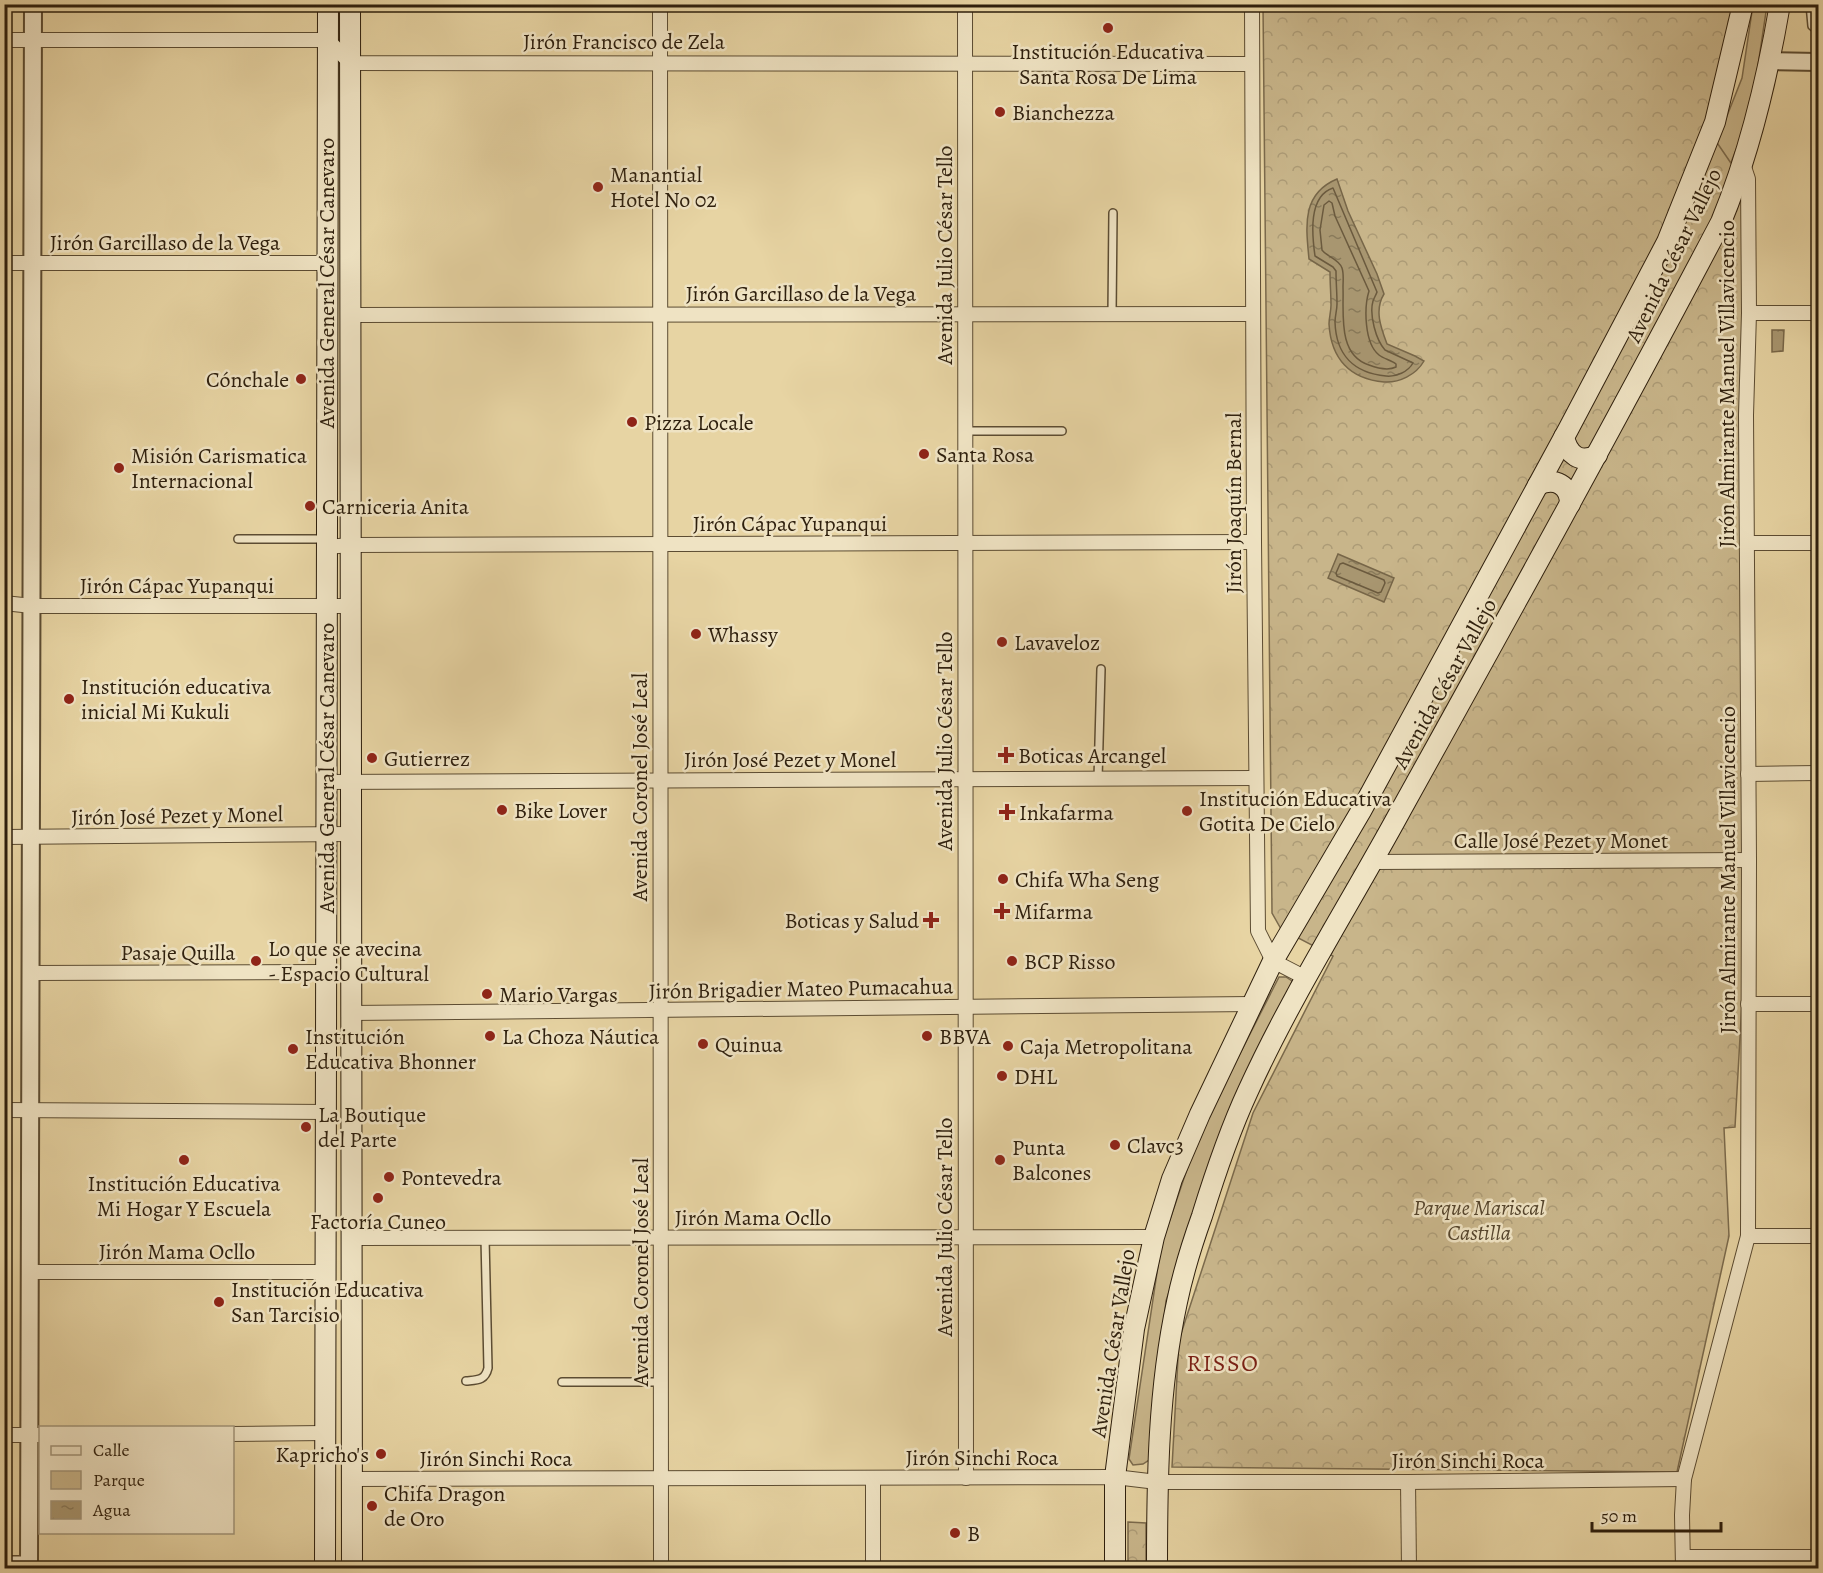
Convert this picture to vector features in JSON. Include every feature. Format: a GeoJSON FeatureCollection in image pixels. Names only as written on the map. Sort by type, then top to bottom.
{"type":"FeatureCollection","features":[{"type":"Feature","properties":{"kind":"main road","name":"Avenida General César Canevaro"},"geometry":{"type":"LineString","coordinates":[[325,1569],[328,4]]}},
{"type":"Feature","properties":{"kind":"main road","name":"Avenida General César Canevaro"},"geometry":{"type":"LineString","coordinates":[[350,4],[351,1569]]}},
{"type":"Feature","properties":{"kind":"main road","name":"Avenida César Vallejo"},"geometry":{"type":"LineString","coordinates":[[1115,1569],[1115,1477],[1134,1329],[1154,1237],[1172,1179],[1200,1114],[1273,961],[1361,811],[1667,242],[1715,122],[1743,4]]}},
{"type":"Feature","properties":{"kind":"main road","name":"Avenida César Vallejo"},"geometry":{"type":"LineString","coordinates":[[1157,1569],[1160,1410],[1168,1350],[1177,1300],[1193,1242],[1232,1129],[1248,1089],[1306,978],[1373,862],[1597,455],[1721,222],[1743,164],[1759,111],[1780,4]]}},
{"type":"Feature","properties":{"kind":"main road"},"geometry":{"type":"LineString","coordinates":[[1564,437],[1569,452],[1575,457],[1583,459],[1597,455]]}},
{"type":"Feature","properties":{"kind":"main road"},"geometry":{"type":"LineString","coordinates":[[1538,485],[1553,481],[1561,484],[1567,489],[1570,504]]}},
{"type":"Feature","properties":{"kind":"street"},"geometry":{"type":"LineString","coordinates":[[29,1564],[35,1435],[29,1272],[33,4]]}},
{"type":"Feature","properties":{"kind":"street","name":"Avenida Coronel José Leal"},"geometry":{"type":"LineString","coordinates":[[660,4],[661,1569]]}},
{"type":"Feature","properties":{"kind":"street","name":"Avenida Julio César Tello"},"geometry":{"type":"LineString","coordinates":[[965,4],[966,1478]]}},
{"type":"Feature","properties":{"kind":"street","name":"Jirón Joaquín Bernal"},"geometry":{"type":"LineString","coordinates":[[1252,4],[1255,778],[1258,931],[1273,961]]}},
{"type":"Feature","properties":{"kind":"street"},"geometry":{"type":"LineString","coordinates":[[4,40],[328,40],[350,63]]}},
{"type":"Feature","properties":{"kind":"street"},"geometry":{"type":"LineString","coordinates":[[1770,61],[1818,62]]}},
{"type":"Feature","properties":{"kind":"street","name":"Jirón Francisco de Zela"},"geometry":{"type":"LineString","coordinates":[[350,63],[1252,64]]}},
{"type":"Feature","properties":{"kind":"street","name":"Jirón Almirante Manuel Villavicencio"},"geometry":{"type":"LineString","coordinates":[[1683,1563],[1684,1479],[1748,1236],[1749,860],[1746,414],[1749,313],[1748,178],[1743,164]]}},
{"type":"Feature","properties":{"kind":"street","name":"Jirón Garcillaso de la Vega"},"geometry":{"type":"LineString","coordinates":[[4,262],[326,263]]}},
{"type":"Feature","properties":{"kind":"street"},"geometry":{"type":"LineString","coordinates":[[1749,313],[1818,312]]}},
{"type":"Feature","properties":{"kind":"street","name":"Jirón Garcillaso de la Vega"},"geometry":{"type":"LineString","coordinates":[[350,315],[1253,314]]}},
{"type":"Feature","properties":{"kind":"street","name":"Jirón Cápac Yupanqui"},"geometry":{"type":"LineString","coordinates":[[326,543],[351,545],[1254,542]]}},
{"type":"Feature","properties":{"kind":"street"},"geometry":{"type":"LineString","coordinates":[[1747,543],[1818,543]]}},
{"type":"Feature","properties":{"kind":"street","name":"Jirón Cápac Yupanqui"},"geometry":{"type":"LineString","coordinates":[[4,603],[32,606],[350,606]]}},
{"type":"Feature","properties":{"kind":"street"},"geometry":{"type":"LineString","coordinates":[[1748,774],[1818,773]]}},
{"type":"Feature","properties":{"kind":"street","name":"Jirón José Pezet y Monel"},"geometry":{"type":"LineString","coordinates":[[326,782],[1255,778]]}},
{"type":"Feature","properties":{"kind":"street","name":"Jirón José Pezet y Monel"},"geometry":{"type":"LineString","coordinates":[[4,837],[350,834]]}},
{"type":"Feature","properties":{"kind":"street","name":"Calle José Pezet y Monet"},"geometry":{"type":"LineString","coordinates":[[1373,862],[1749,860]]}},
{"type":"Feature","properties":{"kind":"street"},"geometry":{"type":"LineString","coordinates":[[1273,961],[1306,978]]}},
{"type":"Feature","properties":{"kind":"street","name":"Pasaje Quilla"},"geometry":{"type":"LineString","coordinates":[[30,973],[325,972]]}},
{"type":"Feature","properties":{"kind":"street","name":"Jirón Brigadier Mateo Pumacahua"},"geometry":{"type":"LineString","coordinates":[[350,1013],[1253,1004]]}},
{"type":"Feature","properties":{"kind":"street"},"geometry":{"type":"LineString","coordinates":[[1748,1004],[1818,1004]]}},
{"type":"Feature","properties":{"kind":"street"},"geometry":{"type":"LineString","coordinates":[[4,1110],[325,1112]]}},
{"type":"Feature","properties":{"kind":"street"},"geometry":{"type":"LineString","coordinates":[[1748,1236],[1818,1236]]}},
{"type":"Feature","properties":{"kind":"street","name":"Jirón Mama Ocllo"},"geometry":{"type":"LineString","coordinates":[[352,1238],[1154,1237]]}},
{"type":"Feature","properties":{"kind":"street","name":"Jirón Mama Ocllo"},"geometry":{"type":"LineString","coordinates":[[29,1272],[325,1272]]}},
{"type":"Feature","properties":{"kind":"street"},"geometry":{"type":"LineString","coordinates":[[234,1434],[325,1433]]}},
{"type":"Feature","properties":{"kind":"street"},"geometry":{"type":"LineString","coordinates":[[4,1435],[35,1435]]}},
{"type":"Feature","properties":{"kind":"street","name":"Jirón Sinchi Roca"},"geometry":{"type":"LineString","coordinates":[[352,1479],[1115,1477],[1157,1482],[1408,1482],[1684,1479]]}},
{"type":"Feature","properties":{"kind":"street"},"geometry":{"type":"LineString","coordinates":[[873,1479],[873,1569]]}},
{"type":"Feature","properties":{"kind":"street"},"geometry":{"type":"LineString","coordinates":[[1408,1482],[1409,1569]]}},
{"type":"Feature","properties":{"kind":"street"},"geometry":{"type":"LineString","coordinates":[[1683,1563],[1818,1557]]}},
{"type":"Feature","properties":{"kind":"lane"},"geometry":{"type":"LineString","coordinates":[[1810,4],[1812,26],[1818,31]]}},
{"type":"Feature","properties":{"kind":"lane"},"geometry":{"type":"LineString","coordinates":[[1112,314],[1113,213]]}},
{"type":"Feature","properties":{"kind":"lane"},"geometry":{"type":"LineString","coordinates":[[965,430],[1062,431]]}},
{"type":"Feature","properties":{"kind":"lane"},"geometry":{"type":"LineString","coordinates":[[238,539],[326,543]]}},
{"type":"Feature","properties":{"kind":"lane"},"geometry":{"type":"LineString","coordinates":[[1098,779],[1101,669]]}},
{"type":"Feature","properties":{"kind":"lane"},"geometry":{"type":"LineString","coordinates":[[466,1381],[481,1379],[486,1376],[488,1368],[485,1238]]}},
{"type":"Feature","properties":{"kind":"lane"},"geometry":{"type":"LineString","coordinates":[[562,1382],[660,1382]]}},
{"type":"Feature","properties":{"kind":"lane"},"geometry":{"type":"LineString","coordinates":[[4,1560],[29,1564]]}},
{"type":"Feature","properties":{"kind":"green space","name":"Parque Mariscal Castilla"},"geometry":{"type":"Polygon","coordinates":[[[1263,5],[1738,5],[1707,128],[1750,191],[1742,1001],[1735,1127],[1724,1128],[1729,1236],[1677,1472],[1172,1467],[1179,1340],[1253,1113],[1333,956],[1281,929],[1272,913],[1263,5]]]}},
{"type":"Feature","properties":{"kind":"green space"},"geometry":{"type":"Polygon","coordinates":[[[1753,5],[1767,5],[1751,112],[1705,228],[1698,189],[1742,78],[1753,5]]]}},
{"type":"Feature","properties":{"kind":"green space"},"geometry":{"type":"Polygon","coordinates":[[[1279,977],[1286,977],[1292,981],[1291,986],[1221,1137],[1166,1301],[1149,1460],[1143,1464],[1133,1465],[1129,1459],[1161,1246],[1199,1134],[1279,977]]]}},
{"type":"Feature","properties":{"kind":"green space"},"geometry":{"type":"Polygon","coordinates":[[[1128,1522],[1146,1523],[1146,1568],[1128,1568],[1128,1522]]]}},
{"type":"Feature","properties":{"kind":"water"},"geometry":{"type":"Polygon","coordinates":[[[1337,179],[1348,211],[1384,294],[1379,313],[1387,344],[1424,361],[1412,374],[1401,379],[1384,382],[1361,377],[1344,365],[1334,347],[1329,324],[1330,272],[1309,259],[1307,224],[1308,213],[1317,193],[1325,185],[1337,179]]]}},
{"type":"Feature","properties":{"kind":"water"},"geometry":{"type":"Polygon","coordinates":[[[1772,330],[1784,330],[1783,351],[1772,352],[1772,330]]]}},
{"type":"Feature","properties":{"kind":"water"},"geometry":{"type":"Polygon","coordinates":[[[1338,554],[1394,578],[1384,602],[1328,578],[1338,554]]]}},
{"type":"Feature","properties":{"kind":"place","name":"Institución Educativa Santa Rosa De Lima"},"geometry":{"type":"Point","coordinates":[1108,28]}},
{"type":"Feature","properties":{"kind":"place","name":"Bianchezza"},"geometry":{"type":"Point","coordinates":[1000,112]}},
{"type":"Feature","properties":{"kind":"place","name":"Manantial Hotel No 02"},"geometry":{"type":"Point","coordinates":[598,187]}},
{"type":"Feature","properties":{"kind":"place","name":"Cónchale"},"geometry":{"type":"Point","coordinates":[301,379]}},
{"type":"Feature","properties":{"kind":"place","name":"Pizza Locale"},"geometry":{"type":"Point","coordinates":[632,422]}},
{"type":"Feature","properties":{"kind":"place","name":"Santa Rosa"},"geometry":{"type":"Point","coordinates":[924,454]}},
{"type":"Feature","properties":{"kind":"place","name":"Misión Carismatica Internacional"},"geometry":{"type":"Point","coordinates":[119,468]}},
{"type":"Feature","properties":{"kind":"place","name":"Carniceria Anita"},"geometry":{"type":"Point","coordinates":[310,506]}},
{"type":"Feature","properties":{"kind":"place","name":"Whassy"},"geometry":{"type":"Point","coordinates":[696,634]}},
{"type":"Feature","properties":{"kind":"place","name":"Lavaveloz"},"geometry":{"type":"Point","coordinates":[1002,642]}},
{"type":"Feature","properties":{"kind":"place","name":"Institución educativa inicial Mi Kukuli"},"geometry":{"type":"Point","coordinates":[69,699]}},
{"type":"Feature","properties":{"kind":"place","name":"Boticas Arcangel"},"geometry":{"type":"Point","coordinates":[1006,755]}},
{"type":"Feature","properties":{"kind":"place","name":"Gutierrez"},"geometry":{"type":"Point","coordinates":[372,758]}},
{"type":"Feature","properties":{"kind":"place","name":"Bike Lover"},"geometry":{"type":"Point","coordinates":[502,810]}},
{"type":"Feature","properties":{"kind":"place","name":"Institución Educativa Gotita De Cielo"},"geometry":{"type":"Point","coordinates":[1187,811]}},
{"type":"Feature","properties":{"kind":"place","name":"Inkafarma"},"geometry":{"type":"Point","coordinates":[1007,812]}},
{"type":"Feature","properties":{"kind":"place","name":"Chifa Wha Seng"},"geometry":{"type":"Point","coordinates":[1003,879]}},
{"type":"Feature","properties":{"kind":"place","name":"Mifarma"},"geometry":{"type":"Point","coordinates":[1002,911]}},
{"type":"Feature","properties":{"kind":"place","name":"Boticas y Salud"},"geometry":{"type":"Point","coordinates":[931,920]}},
{"type":"Feature","properties":{"kind":"place","name":"Lo que se avecina - Espacio Cultural"},"geometry":{"type":"Point","coordinates":[256,961]}},
{"type":"Feature","properties":{"kind":"place","name":"BCP Risso"},"geometry":{"type":"Point","coordinates":[1012,961]}},
{"type":"Feature","properties":{"kind":"place","name":"Mario Vargas"},"geometry":{"type":"Point","coordinates":[487,994]}},
{"type":"Feature","properties":{"kind":"place","name":"La Choza Náutica"},"geometry":{"type":"Point","coordinates":[490,1036]}},
{"type":"Feature","properties":{"kind":"place","name":"BBVA"},"geometry":{"type":"Point","coordinates":[927,1036]}},
{"type":"Feature","properties":{"kind":"place","name":"Quinua"},"geometry":{"type":"Point","coordinates":[703,1044]}},
{"type":"Feature","properties":{"kind":"place","name":"Caja Metropolitana"},"geometry":{"type":"Point","coordinates":[1008,1046]}},
{"type":"Feature","properties":{"kind":"place","name":"Institución Educativa Bhonner"},"geometry":{"type":"Point","coordinates":[293,1049]}},
{"type":"Feature","properties":{"kind":"place","name":"DHL"},"geometry":{"type":"Point","coordinates":[1002,1076]}},
{"type":"Feature","properties":{"kind":"place","name":"La Boutique del Parte"},"geometry":{"type":"Point","coordinates":[306,1127]}},
{"type":"Feature","properties":{"kind":"place","name":"Clavc3"},"geometry":{"type":"Point","coordinates":[1115,1145]}},
{"type":"Feature","properties":{"kind":"place","name":"Institución Educativa Mi Hogar Y Escuela"},"geometry":{"type":"Point","coordinates":[184,1160]}},
{"type":"Feature","properties":{"kind":"place","name":"Punta Balcones"},"geometry":{"type":"Point","coordinates":[1000,1160]}},
{"type":"Feature","properties":{"kind":"place","name":"Pontevedra"},"geometry":{"type":"Point","coordinates":[389,1177]}},
{"type":"Feature","properties":{"kind":"place","name":"Factoría Cuneo"},"geometry":{"type":"Point","coordinates":[378,1198]}},
{"type":"Feature","properties":{"kind":"place","name":"Institución Educativa San Tarcisio"},"geometry":{"type":"Point","coordinates":[219,1302]}},
{"type":"Feature","properties":{"kind":"place","name":"Kapricho's"},"geometry":{"type":"Point","coordinates":[381,1454]}},
{"type":"Feature","properties":{"kind":"place","name":"Chifa Dragon de Oro"},"geometry":{"type":"Point","coordinates":[372,1506]}},
{"type":"Feature","properties":{"kind":"place","name":"B"},"geometry":{"type":"Point","coordinates":[955,1533]}},
{"type":"Feature","properties":{"kind":"district","name":"RISSO"},"geometry":{"type":"Point","coordinates":[1223,1363]}}]}
